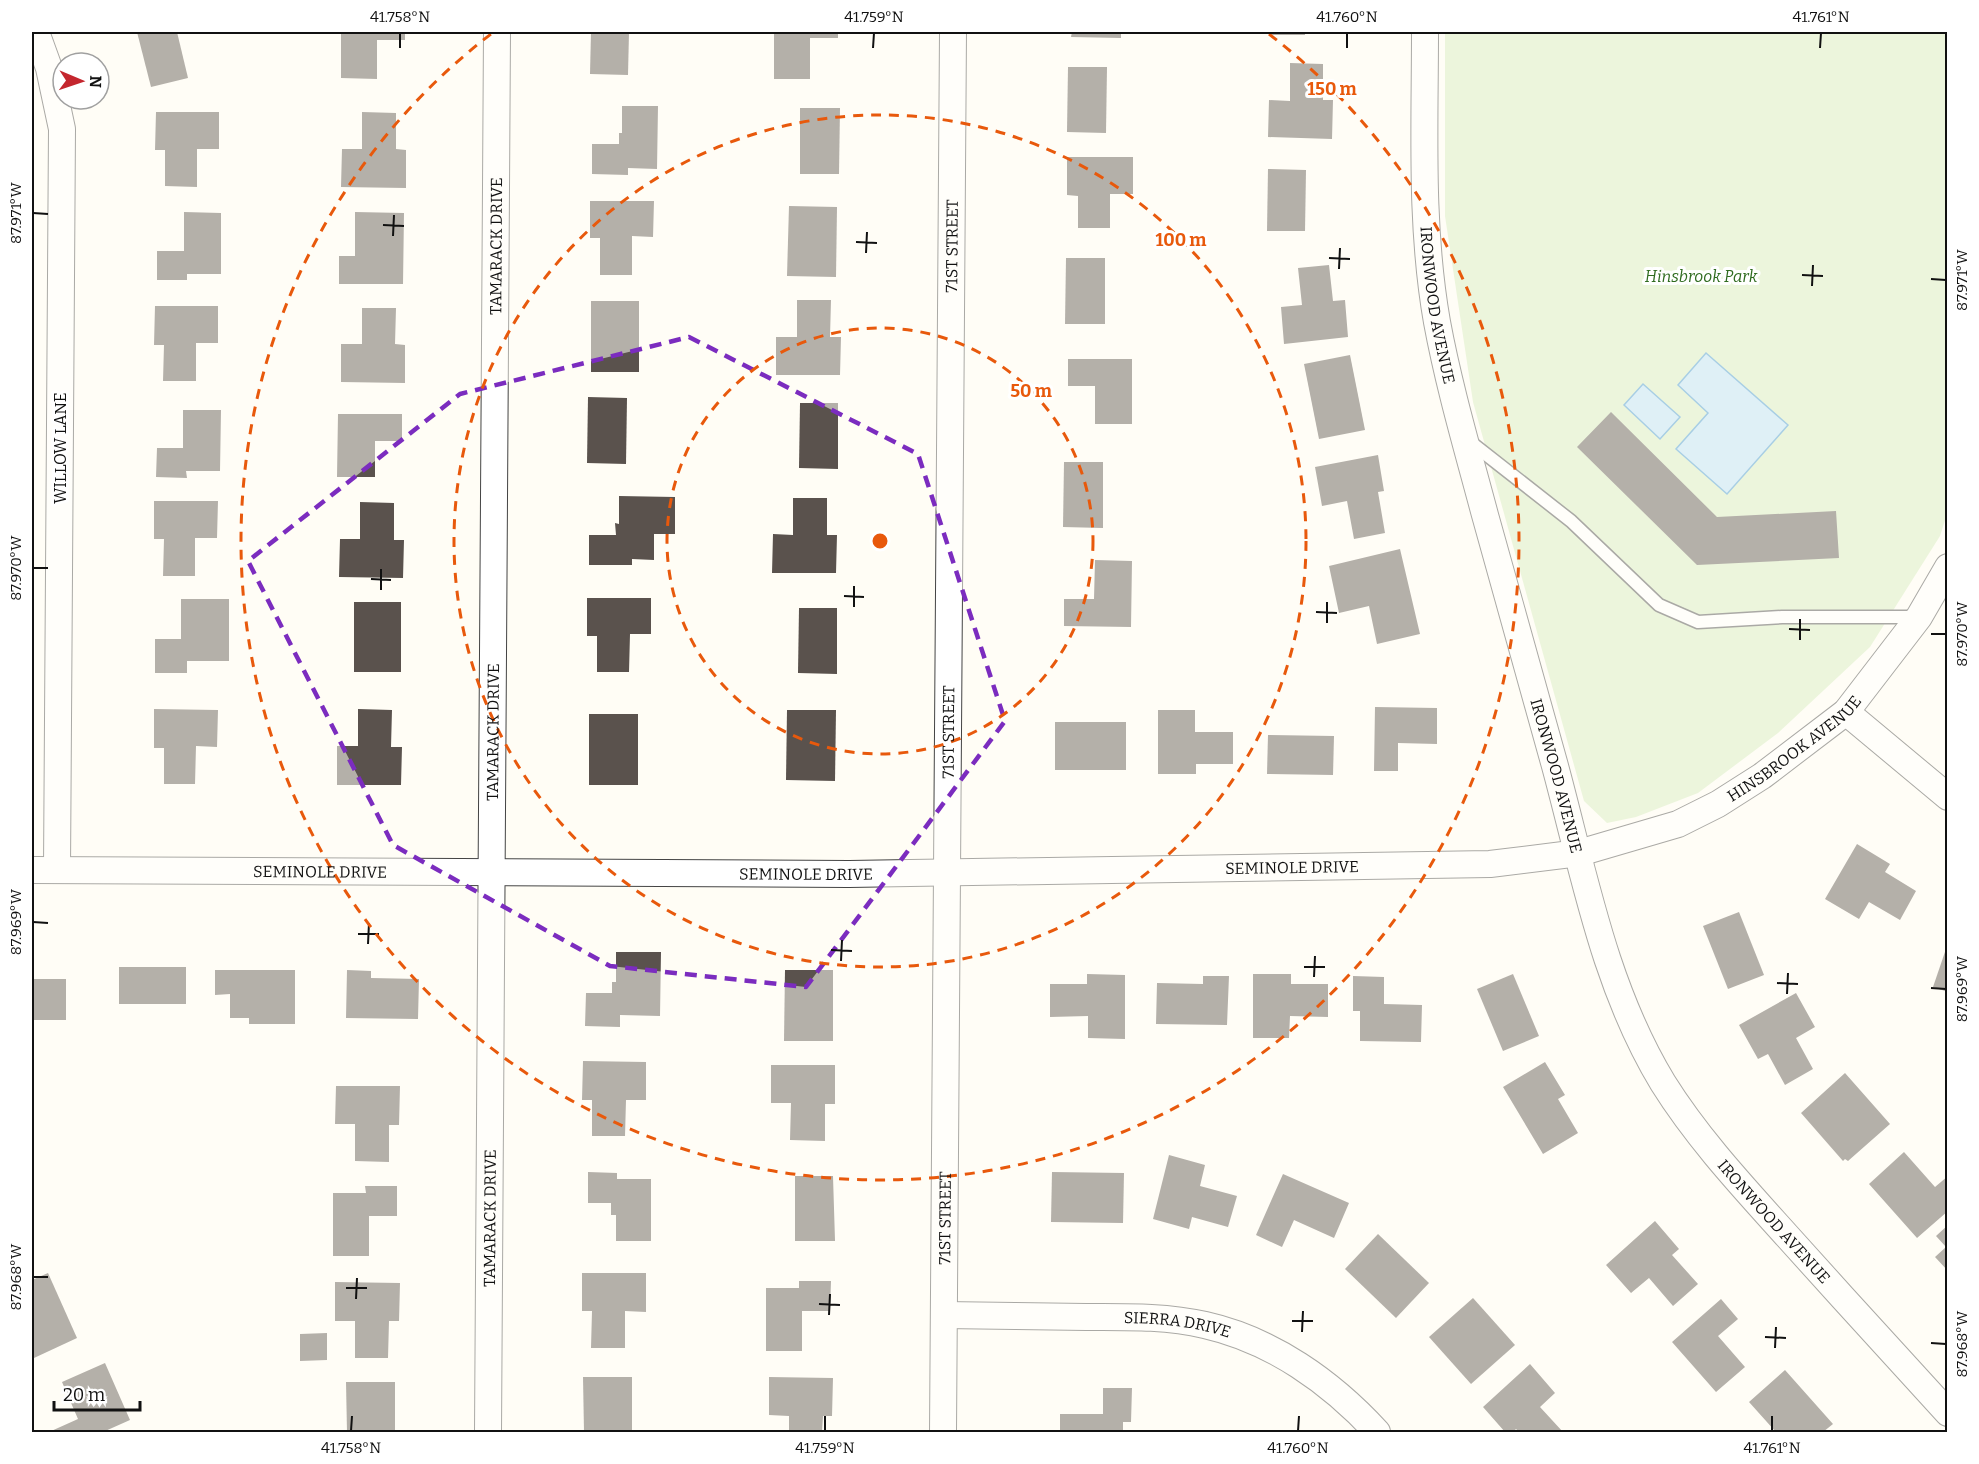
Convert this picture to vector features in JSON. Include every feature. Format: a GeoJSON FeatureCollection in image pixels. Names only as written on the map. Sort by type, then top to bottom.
{"type":"FeatureCollection","features":[{"type":"Feature","properties":{"kind":"street","name":"WILLOW LANE"},"geometry":{"type":"LineString","coordinates":[[36,32],[49,68],[62,129],[57,868]]}},
{"type":"Feature","properties":{"kind":"street","name":"TAMARACK DRIVE"},"geometry":{"type":"LineString","coordinates":[[488,1432],[497,32]]}},
{"type":"Feature","properties":{"kind":"street","name":"71ST STREET"},"geometry":{"type":"LineString","coordinates":[[943,1432],[953,32]]}},
{"type":"Feature","properties":{"kind":"street","name":"IRONWOOD AVENUE"},"geometry":{"type":"LineString","coordinates":[[1425,32],[1424,199],[1437,321],[1452,394],[1579,853],[1605,957],[1624,1008],[1647,1056],[1697,1131],[1753,1198],[1947,1413]]}},
{"type":"Feature","properties":{"kind":"street","name":"HINSBROOK AVENUE"},"geometry":{"type":"LineString","coordinates":[[1579,853],[1678,824],[1718,804],[1762,776],[1846,712],[1919,617],[1947,567]]}},
{"type":"Feature","properties":{"kind":"street"},"geometry":{"type":"LineString","coordinates":[[1846,712],[1947,797]]}},
{"type":"Feature","properties":{"kind":"street","name":"SEMINOLE DRIVE"},"geometry":{"type":"LineString","coordinates":[[32,870],[57,868],[947,873],[1490,864],[1579,853]]}},
{"type":"Feature","properties":{"kind":"street","name":"SIERRA DRIVE"},"geometry":{"type":"LineString","coordinates":[[944,1315],[1150,1317],[1206,1325],[1239,1335],[1274,1350],[1306,1370],[1354,1407],[1377,1432]]}},
{"type":"Feature","properties":{"kind":"lane"},"geometry":{"type":"LineString","coordinates":[[1464,437],[1571,521],[1659,604],[1698,622],[1782,617],[1919,617]]}},
{"type":"Feature","properties":{"kind":"highlighted area"},"geometry":{"type":"Polygon","coordinates":[[[689,337],[918,454],[1005,721],[806,987],[610,966],[393,845],[248,561],[460,394],[689,337]]]}},
{"type":"Feature","properties":{"kind":"green space","name":"Hinsbrook Park"},"geometry":{"type":"Polygon","coordinates":[[[1445,32],[1947,32],[1948,511],[1940,536],[1870,647],[1778,733],[1698,793],[1636,817],[1607,823],[1584,801],[1473,402],[1445,216],[1445,32]]]}},
{"type":"Feature","properties":{"kind":"water"},"geometry":{"type":"Polygon","coordinates":[[[1706,353],[1788,425],[1727,494],[1676,449],[1708,413],[1678,385],[1706,353]]]}},
{"type":"Feature","properties":{"kind":"water"},"geometry":{"type":"Polygon","coordinates":[[[1643,384],[1680,417],[1660,439],[1624,405],[1643,384]]]}},
{"type":"Feature","properties":{"kind":"building"},"geometry":{"type":"Polygon","coordinates":[[[137,32],[177,32],[188,78],[151,87],[137,32]]]}},
{"type":"Feature","properties":{"kind":"building"},"geometry":{"type":"Polygon","coordinates":[[[341,32],[405,32],[405,40],[377,40],[377,79],[341,78],[341,32]]]}},
{"type":"Feature","properties":{"kind":"building"},"geometry":{"type":"Polygon","coordinates":[[[591,32],[629,32],[628,75],[590,74],[591,32]]]}},
{"type":"Feature","properties":{"kind":"building"},"geometry":{"type":"Polygon","coordinates":[[[774,32],[838,32],[838,38],[810,38],[810,79],[774,79],[774,32]]]}},
{"type":"Feature","properties":{"kind":"building"},"geometry":{"type":"Polygon","coordinates":[[[1072,32],[1121,32],[1121,38],[1071,37],[1072,32]]]}},
{"type":"Feature","properties":{"kind":"building"},"geometry":{"type":"Polygon","coordinates":[[[1269,32],[1305,32],[1305,35],[1269,35],[1269,32]]]}},
{"type":"Feature","properties":{"kind":"building"},"geometry":{"type":"Polygon","coordinates":[[[1290,63],[1323,64],[1323,100],[1333,100],[1332,139],[1268,137],[1269,100],[1290,101],[1290,63]]]}},
{"type":"Feature","properties":{"kind":"building"},"geometry":{"type":"Polygon","coordinates":[[[1068,67],[1107,67],[1106,133],[1067,132],[1068,67]]]}},
{"type":"Feature","properties":{"kind":"building"},"geometry":{"type":"Polygon","coordinates":[[[622,106],[658,106],[657,169],[628,168],[628,175],[592,174],[592,144],[619,144],[619,133],[622,133],[622,106]]]}},
{"type":"Feature","properties":{"kind":"building"},"geometry":{"type":"Polygon","coordinates":[[[800,108],[840,108],[839,174],[800,174],[800,108]]]}},
{"type":"Feature","properties":{"kind":"building"},"geometry":{"type":"Polygon","coordinates":[[[156,112],[219,112],[219,149],[197,149],[197,187],[165,186],[165,150],[155,150],[156,112]]]}},
{"type":"Feature","properties":{"kind":"building"},"geometry":{"type":"Polygon","coordinates":[[[362,112],[396,113],[396,149],[406,150],[406,188],[341,187],[342,149],[362,149],[362,112]]]}},
{"type":"Feature","properties":{"kind":"building"},"geometry":{"type":"Polygon","coordinates":[[[1067,157],[1133,157],[1133,194],[1110,194],[1110,228],[1078,228],[1078,196],[1067,195],[1067,157]]]}},
{"type":"Feature","properties":{"kind":"building"},"geometry":{"type":"Polygon","coordinates":[[[1268,169],[1306,170],[1305,231],[1267,231],[1268,169]]]}},
{"type":"Feature","properties":{"kind":"building"},"geometry":{"type":"Polygon","coordinates":[[[590,201],[654,201],[653,237],[632,236],[632,275],[600,275],[600,238],[590,238],[590,201]]]}},
{"type":"Feature","properties":{"kind":"building"},"geometry":{"type":"Polygon","coordinates":[[[789,206],[837,207],[836,277],[787,276],[789,206]]]}},
{"type":"Feature","properties":{"kind":"building"},"geometry":{"type":"Polygon","coordinates":[[[184,212],[221,213],[221,274],[187,274],[187,280],[157,280],[157,251],[184,251],[184,212]]]}},
{"type":"Feature","properties":{"kind":"building"},"geometry":{"type":"Polygon","coordinates":[[[355,212],[404,213],[403,284],[339,284],[339,256],[355,256],[355,212]]]}},
{"type":"Feature","properties":{"kind":"building"},"geometry":{"type":"Polygon","coordinates":[[[1066,258],[1105,258],[1105,324],[1065,324],[1066,258]]]}},
{"type":"Feature","properties":{"kind":"building"},"geometry":{"type":"Polygon","coordinates":[[[1329,265],[1333,301],[1345,300],[1348,337],[1284,344],[1281,307],[1302,305],[1298,268],[1329,265]]]}},
{"type":"Feature","properties":{"kind":"building"},"geometry":{"type":"Polygon","coordinates":[[[797,300],[831,300],[830,337],[841,337],[840,375],[776,375],[776,337],[797,337],[797,300]]]}},
{"type":"Feature","properties":{"kind":"building"},"geometry":{"type":"Polygon","coordinates":[[[591,301],[639,301],[639,372],[591,372],[591,301]]]}},
{"type":"Feature","properties":{"kind":"building"},"geometry":{"type":"Polygon","coordinates":[[[155,306],[218,306],[218,343],[196,343],[196,381],[163,381],[164,345],[154,345],[155,306]]]}},
{"type":"Feature","properties":{"kind":"building"},"geometry":{"type":"Polygon","coordinates":[[[362,308],[396,308],[395,344],[405,345],[405,383],[341,382],[341,344],[362,344],[362,308]]]}},
{"type":"Feature","properties":{"kind":"building"},"geometry":{"type":"Polygon","coordinates":[[[1350,355],[1365,430],[1319,439],[1304,364],[1350,355]]]}},
{"type":"Feature","properties":{"kind":"building"},"geometry":{"type":"Polygon","coordinates":[[[1068,359],[1132,359],[1132,424],[1095,424],[1095,386],[1068,386],[1068,359]]]}},
{"type":"Feature","properties":{"kind":"building"},"geometry":{"type":"Polygon","coordinates":[[[588,397],[627,398],[626,464],[587,463],[588,397]]]}},
{"type":"Feature","properties":{"kind":"building"},"geometry":{"type":"Polygon","coordinates":[[[800,403],[838,403],[838,469],[799,468],[800,403]]]}},
{"type":"Feature","properties":{"kind":"building"},"geometry":{"type":"Polygon","coordinates":[[[183,410],[221,410],[220,471],[186,471],[187,478],[156,477],[157,448],[183,448],[183,410]]]}},
{"type":"Feature","properties":{"kind":"building"},"geometry":{"type":"Polygon","coordinates":[[[1611,412],[1717,517],[1836,511],[1839,558],[1697,565],[1577,447],[1611,412]]]}},
{"type":"Feature","properties":{"kind":"building"},"geometry":{"type":"Polygon","coordinates":[[[338,414],[402,414],[402,441],[375,441],[375,477],[337,477],[338,414]]]}},
{"type":"Feature","properties":{"kind":"building"},"geometry":{"type":"Polygon","coordinates":[[[1378,455],[1384,491],[1378,492],[1385,533],[1354,539],[1347,501],[1322,506],[1315,467],[1378,455]]]}},
{"type":"Feature","properties":{"kind":"building"},"geometry":{"type":"Polygon","coordinates":[[[1064,462],[1103,462],[1103,528],[1063,527],[1064,462]]]}},
{"type":"Feature","properties":{"kind":"building"},"geometry":{"type":"Polygon","coordinates":[[[619,496],[675,497],[675,534],[654,534],[654,560],[632,559],[632,565],[589,565],[589,535],[616,535],[615,523],[619,524],[619,496]]]}},
{"type":"Feature","properties":{"kind":"building"},"geometry":{"type":"Polygon","coordinates":[[[793,498],[827,498],[827,535],[837,535],[836,573],[772,573],[773,534],[793,535],[793,498]]]}},
{"type":"Feature","properties":{"kind":"building"},"geometry":{"type":"Polygon","coordinates":[[[154,501],[218,501],[217,538],[195,538],[195,576],[163,576],[164,539],[154,539],[154,501]]]}},
{"type":"Feature","properties":{"kind":"building"},"geometry":{"type":"Polygon","coordinates":[[[360,502],[394,503],[394,540],[404,540],[403,578],[339,577],[340,539],[360,539],[360,502]]]}},
{"type":"Feature","properties":{"kind":"building"},"geometry":{"type":"Polygon","coordinates":[[[1400,549],[1420,634],[1377,644],[1369,606],[1339,613],[1329,566],[1400,549]]]}},
{"type":"Feature","properties":{"kind":"building"},"geometry":{"type":"Polygon","coordinates":[[[1095,560],[1132,561],[1131,627],[1064,626],[1064,599],[1094,599],[1095,560]]]}},
{"type":"Feature","properties":{"kind":"building"},"geometry":{"type":"Polygon","coordinates":[[[587,598],[651,598],[651,634],[630,634],[629,672],[597,672],[597,636],[587,636],[587,598]]]}},
{"type":"Feature","properties":{"kind":"building"},"geometry":{"type":"Polygon","coordinates":[[[181,599],[229,599],[229,661],[187,661],[187,673],[155,673],[155,639],[181,639],[181,599]]]}},
{"type":"Feature","properties":{"kind":"building"},"geometry":{"type":"Polygon","coordinates":[[[354,602],[401,602],[401,672],[354,672],[354,602]]]}},
{"type":"Feature","properties":{"kind":"building"},"geometry":{"type":"Polygon","coordinates":[[[799,608],[837,608],[837,674],[798,673],[799,608]]]}},
{"type":"Feature","properties":{"kind":"building"},"geometry":{"type":"Polygon","coordinates":[[[1375,707],[1437,708],[1437,744],[1398,743],[1398,771],[1374,771],[1375,707]]]}},
{"type":"Feature","properties":{"kind":"building"},"geometry":{"type":"Polygon","coordinates":[[[154,709],[218,710],[217,747],[196,746],[195,784],[164,784],[164,748],[154,748],[154,709]]]}},
{"type":"Feature","properties":{"kind":"building"},"geometry":{"type":"Polygon","coordinates":[[[358,709],[392,710],[391,747],[402,747],[401,785],[337,785],[337,746],[358,746],[358,709]]]}},
{"type":"Feature","properties":{"kind":"building"},"geometry":{"type":"Polygon","coordinates":[[[787,710],[836,710],[835,781],[786,780],[787,710]]]}},
{"type":"Feature","properties":{"kind":"building"},"geometry":{"type":"Polygon","coordinates":[[[1158,710],[1195,710],[1195,732],[1233,732],[1233,764],[1196,764],[1196,774],[1158,774],[1158,710]]]}},
{"type":"Feature","properties":{"kind":"building"},"geometry":{"type":"Polygon","coordinates":[[[589,714],[638,714],[638,785],[589,785],[589,714]]]}},
{"type":"Feature","properties":{"kind":"building"},"geometry":{"type":"Polygon","coordinates":[[[1055,722],[1126,722],[1126,770],[1055,770],[1055,722]]]}},
{"type":"Feature","properties":{"kind":"building"},"geometry":{"type":"Polygon","coordinates":[[[1268,735],[1334,736],[1333,775],[1267,774],[1268,735]]]}},
{"type":"Feature","properties":{"kind":"building"},"geometry":{"type":"Polygon","coordinates":[[[1857,844],[1890,864],[1885,872],[1916,891],[1900,920],[1869,902],[1859,919],[1825,899],[1857,844]]]}},
{"type":"Feature","properties":{"kind":"building"},"geometry":{"type":"Polygon","coordinates":[[[1739,912],[1764,975],[1728,989],[1703,926],[1739,912]]]}},
{"type":"Feature","properties":{"kind":"building"},"geometry":{"type":"Polygon","coordinates":[[[1948,946],[1948,992],[1933,987],[1948,946]]]}},
{"type":"Feature","properties":{"kind":"building"},"geometry":{"type":"Polygon","coordinates":[[[616,952],[661,952],[660,1016],[620,1015],[620,1027],[585,1026],[586,993],[612,993],[612,982],[616,982],[616,952]]]}},
{"type":"Feature","properties":{"kind":"building"},"geometry":{"type":"Polygon","coordinates":[[[119,967],[186,967],[186,1004],[119,1004],[119,967]]]}},
{"type":"Feature","properties":{"kind":"building"},"geometry":{"type":"Polygon","coordinates":[[[215,970],[295,970],[295,1024],[249,1024],[249,1018],[230,1018],[230,994],[215,995],[215,970]]]}},
{"type":"Feature","properties":{"kind":"building"},"geometry":{"type":"Polygon","coordinates":[[[347,970],[371,971],[371,978],[419,979],[418,1019],[346,1018],[347,970]]]}},
{"type":"Feature","properties":{"kind":"building"},"geometry":{"type":"Polygon","coordinates":[[[785,970],[833,970],[833,1041],[784,1041],[785,970]]]}},
{"type":"Feature","properties":{"kind":"building"},"geometry":{"type":"Polygon","coordinates":[[[1087,974],[1125,975],[1125,1039],[1088,1038],[1088,1016],[1050,1017],[1050,984],[1087,984],[1087,974]]]}},
{"type":"Feature","properties":{"kind":"building"},"geometry":{"type":"Polygon","coordinates":[[[1253,974],[1291,974],[1291,984],[1328,984],[1328,1017],[1290,1016],[1289,1038],[1253,1038],[1253,974]]]}},
{"type":"Feature","properties":{"kind":"building"},"geometry":{"type":"Polygon","coordinates":[[[1513,974],[1539,1036],[1503,1051],[1477,989],[1513,974]]]}},
{"type":"Feature","properties":{"kind":"building"},"geometry":{"type":"Polygon","coordinates":[[[1203,976],[1229,976],[1227,1025],[1156,1024],[1157,983],[1203,984],[1203,976]]]}},
{"type":"Feature","properties":{"kind":"building"},"geometry":{"type":"Polygon","coordinates":[[[1353,976],[1384,977],[1384,1004],[1422,1005],[1421,1042],[1360,1041],[1360,1011],[1353,1011],[1353,976]]]}},
{"type":"Feature","properties":{"kind":"building"},"geometry":{"type":"Polygon","coordinates":[[[32,979],[66,979],[66,1020],[32,1020],[32,979]]]}},
{"type":"Feature","properties":{"kind":"building"},"geometry":{"type":"Polygon","coordinates":[[[1796,993],[1815,1027],[1796,1038],[1813,1069],[1785,1085],[1768,1054],[1758,1059],[1739,1025],[1796,993]]]}},
{"type":"Feature","properties":{"kind":"building"},"geometry":{"type":"Polygon","coordinates":[[[583,1061],[646,1062],[646,1100],[626,1100],[625,1136],[592,1136],[592,1100],[582,1100],[583,1061]]]}},
{"type":"Feature","properties":{"kind":"building"},"geometry":{"type":"Polygon","coordinates":[[[1545,1062],[1565,1095],[1558,1099],[1578,1133],[1543,1154],[1503,1087],[1545,1062]]]}},
{"type":"Feature","properties":{"kind":"building"},"geometry":{"type":"Polygon","coordinates":[[[771,1065],[835,1065],[835,1104],[825,1104],[825,1141],[790,1140],[791,1103],[771,1103],[771,1065]]]}},
{"type":"Feature","properties":{"kind":"building"},"geometry":{"type":"Polygon","coordinates":[[[1845,1073],[1890,1124],[1848,1161],[1845,1159],[1843,1161],[1801,1113],[1845,1073]]]}},
{"type":"Feature","properties":{"kind":"building"},"geometry":{"type":"Polygon","coordinates":[[[336,1086],[400,1086],[399,1125],[389,1125],[389,1162],[355,1161],[355,1124],[335,1124],[336,1086]]]}},
{"type":"Feature","properties":{"kind":"building"},"geometry":{"type":"Polygon","coordinates":[[[1904,1152],[1935,1187],[1948,1176],[1948,1211],[1917,1238],[1869,1184],[1904,1152]]]}},
{"type":"Feature","properties":{"kind":"building"},"geometry":{"type":"Polygon","coordinates":[[[1169,1155],[1205,1165],[1200,1186],[1237,1196],[1228,1227],[1192,1217],[1189,1229],[1153,1219],[1169,1155]]]}},
{"type":"Feature","properties":{"kind":"building"},"geometry":{"type":"Polygon","coordinates":[[[588,1172],[617,1173],[617,1179],[651,1179],[651,1241],[616,1241],[616,1215],[611,1215],[611,1203],[588,1203],[588,1172]]]}},
{"type":"Feature","properties":{"kind":"building"},"geometry":{"type":"Polygon","coordinates":[[[1052,1172],[1124,1173],[1123,1223],[1051,1222],[1052,1172]]]}},
{"type":"Feature","properties":{"kind":"building"},"geometry":{"type":"Polygon","coordinates":[[[1283,1174],[1349,1203],[1334,1238],[1294,1220],[1282,1247],[1256,1235],[1283,1174]]]}},
{"type":"Feature","properties":{"kind":"building"},"geometry":{"type":"Polygon","coordinates":[[[795,1176],[833,1176],[835,1241],[795,1241],[795,1176]]]}},
{"type":"Feature","properties":{"kind":"building"},"geometry":{"type":"Polygon","coordinates":[[[365,1186],[397,1186],[397,1216],[369,1216],[369,1256],[333,1256],[333,1193],[366,1193],[365,1186]]]}},
{"type":"Feature","properties":{"kind":"building"},"geometry":{"type":"Polygon","coordinates":[[[1655,1221],[1679,1249],[1672,1255],[1698,1284],[1673,1306],[1649,1278],[1631,1293],[1606,1265],[1655,1221]]]}},
{"type":"Feature","properties":{"kind":"building"},"geometry":{"type":"Polygon","coordinates":[[[1948,1225],[1948,1271],[1935,1257],[1946,1247],[1936,1236],[1948,1225]]]}},
{"type":"Feature","properties":{"kind":"building"},"geometry":{"type":"Polygon","coordinates":[[[1378,1234],[1429,1283],[1396,1318],[1345,1269],[1378,1234]]]}},
{"type":"Feature","properties":{"kind":"building"},"geometry":{"type":"Polygon","coordinates":[[[48,1273],[77,1338],[34,1358],[32,1352],[32,1280],[48,1273]]]}},
{"type":"Feature","properties":{"kind":"building"},"geometry":{"type":"Polygon","coordinates":[[[582,1273],[646,1273],[646,1312],[625,1311],[625,1348],[591,1348],[592,1311],[582,1311],[582,1273]]]}},
{"type":"Feature","properties":{"kind":"building"},"geometry":{"type":"Polygon","coordinates":[[[799,1281],[831,1281],[830,1311],[802,1311],[802,1351],[766,1351],[766,1288],[799,1288],[799,1281]]]}},
{"type":"Feature","properties":{"kind":"building"},"geometry":{"type":"Polygon","coordinates":[[[335,1282],[400,1283],[399,1321],[389,1321],[388,1358],[355,1358],[355,1321],[335,1321],[335,1282]]]}},
{"type":"Feature","properties":{"kind":"building"},"geometry":{"type":"Polygon","coordinates":[[[1473,1298],[1515,1345],[1471,1384],[1429,1337],[1473,1298]]]}},
{"type":"Feature","properties":{"kind":"building"},"geometry":{"type":"Polygon","coordinates":[[[1721,1299],[1738,1319],[1718,1336],[1745,1367],[1716,1392],[1672,1342],[1721,1299]]]}},
{"type":"Feature","properties":{"kind":"building"},"geometry":{"type":"Polygon","coordinates":[[[327,1333],[327,1360],[300,1361],[300,1334],[327,1333]]]}},
{"type":"Feature","properties":{"kind":"building"},"geometry":{"type":"Polygon","coordinates":[[[105,1363],[130,1420],[103,1432],[49,1432],[78,1419],[62,1382],[105,1363]]]}},
{"type":"Feature","properties":{"kind":"building"},"geometry":{"type":"Polygon","coordinates":[[[1530,1364],[1555,1393],[1540,1407],[1563,1432],[1519,1432],[1516,1429],[1513,1432],[1505,1432],[1483,1407],[1530,1364]]]}},
{"type":"Feature","properties":{"kind":"building"},"geometry":{"type":"Polygon","coordinates":[[[1785,1370],[1833,1424],[1823,1432],[1773,1432],[1775,1431],[1749,1402],[1785,1370]]]}},
{"type":"Feature","properties":{"kind":"building"},"geometry":{"type":"Polygon","coordinates":[[[583,1377],[632,1377],[632,1432],[584,1432],[583,1377]]]}},
{"type":"Feature","properties":{"kind":"building"},"geometry":{"type":"Polygon","coordinates":[[[769,1377],[833,1378],[832,1416],[823,1416],[822,1432],[789,1432],[789,1416],[769,1415],[769,1377]]]}},
{"type":"Feature","properties":{"kind":"building"},"geometry":{"type":"Polygon","coordinates":[[[346,1382],[395,1382],[395,1432],[347,1432],[346,1382]]]}},
{"type":"Feature","properties":{"kind":"building"},"geometry":{"type":"Polygon","coordinates":[[[1103,1388],[1132,1388],[1131,1422],[1123,1422],[1123,1432],[1060,1432],[1060,1414],[1103,1414],[1103,1388]]]}}]}
